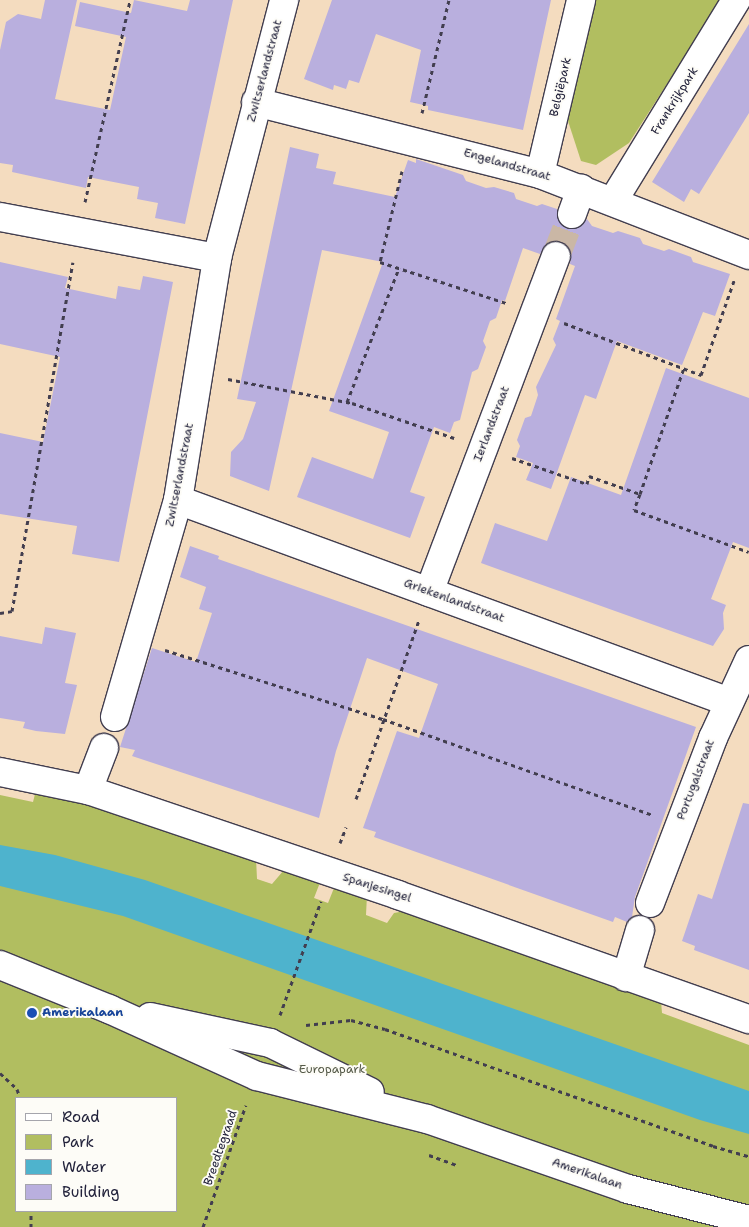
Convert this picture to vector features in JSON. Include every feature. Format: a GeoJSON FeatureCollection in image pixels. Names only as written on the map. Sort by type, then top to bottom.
{"type":"FeatureCollection","features":[{"type":"Feature","properties":{"kind":"street","name":"Zwitserlandstraat"},"geometry":{"type":"LineString","coordinates":[[115,717],[178,500],[217,258],[284,0]]}},
{"type":"Feature","properties":{"kind":"street","name":"Belgiëpark"},"geometry":{"type":"LineString","coordinates":[[540,174],[581,0]]}},
{"type":"Feature","properties":{"kind":"street","name":"Frankrijkpark"},"geometry":{"type":"LineString","coordinates":[[613,202],[736,0]]}},
{"type":"Feature","properties":{"kind":"street","name":"Engelandstraat"},"geometry":{"type":"LineString","coordinates":[[256,102],[540,174],[576,202],[613,202],[749,255]]}},
{"type":"Feature","properties":{"kind":"street"},"geometry":{"type":"LineString","coordinates":[[0,217],[217,258]]}},
{"type":"Feature","properties":{"kind":"street","name":"Ierlandstraat"},"geometry":{"type":"LineString","coordinates":[[429,592],[556,256]]}},
{"type":"Feature","properties":{"kind":"street","name":"Griekenlandstraat"},"geometry":{"type":"LineString","coordinates":[[178,500],[729,702]]}},
{"type":"Feature","properties":{"kind":"street","name":"Portugalstraat"},"geometry":{"type":"LineString","coordinates":[[650,903],[679,824],[729,702],[749,660]]}},
{"type":"Feature","properties":{"kind":"street"},"geometry":{"type":"LineString","coordinates":[[88,790],[104,748]]}},
{"type":"Feature","properties":{"kind":"street","name":"Spanjesingel"},"geometry":{"type":"LineString","coordinates":[[0,772],[88,790],[398,895],[749,1019]]}},
{"type":"Feature","properties":{"kind":"street"},"geometry":{"type":"LineString","coordinates":[[626,977],[640,930]]}},
{"type":"Feature","properties":{"kind":"street","name":"Amerikalaan"},"geometry":{"type":"LineString","coordinates":[[0,965],[109,1009],[258,1076],[427,1119],[628,1189],[749,1220]]}},
{"type":"Feature","properties":{"kind":"street","name":"Amerikalaan"},"geometry":{"type":"LineString","coordinates":[[109,1009],[270,1043],[427,1119]]}},
{"type":"Feature","properties":{"kind":"path"},"geometry":{"type":"LineString","coordinates":[[0,613],[12,611],[78,232],[130,0]]}},
{"type":"Feature","properties":{"kind":"path"},"geometry":{"type":"LineString","coordinates":[[347,402],[399,268]]}},
{"type":"Feature","properties":{"kind":"path"},"geometry":{"type":"LineString","coordinates":[[640,494],[634,510],[749,552]]}},
{"type":"Feature","properties":{"kind":"path"},"geometry":{"type":"LineString","coordinates":[[356,799],[429,592]]}},
{"type":"Feature","properties":{"kind":"path"},"geometry":{"type":"LineString","coordinates":[[138,642],[383,719],[679,824]]}},
{"type":"Feature","properties":{"kind":"path"},"geometry":{"type":"LineString","coordinates":[[287,996],[316,916]]}},
{"type":"Feature","properties":{"kind":"path"},"geometry":{"type":"LineString","coordinates":[[296,1026],[351,1020],[385,1029],[704,1143],[749,1156]]}},
{"type":"Feature","properties":{"kind":"path"},"geometry":{"type":"LineString","coordinates":[[0,1073],[17,1089],[20,1097]]}},
{"type":"Feature","properties":{"kind":"path","name":"Breedtegraad"},"geometry":{"type":"LineString","coordinates":[[203,1227],[258,1076]]}},
{"type":"Feature","properties":{"kind":"path"},"geometry":{"type":"LineString","coordinates":[[31,1227],[32,1212]]}},
{"type":"Feature","properties":{"kind":"green space"},"geometry":{"type":"Polygon","coordinates":[[[590,0],[721,0],[629,143],[596,165],[581,161],[568,121],[590,0]]]}},
{"type":"Feature","properties":{"kind":"green space","name":"Europapark"},"geometry":{"type":"Polygon","coordinates":[[[36,790],[97,804],[256,858],[257,879],[272,884],[284,870],[321,880],[314,898],[328,903],[336,883],[367,895],[366,915],[387,923],[394,913],[410,910],[661,1001],[662,1013],[749,1045],[749,1227],[0,1227],[0,795],[33,802],[36,790]]]}},
{"type":"Feature","properties":{"kind":"water"},"geometry":{"type":"Polygon","coordinates":[[[0,845],[55,855],[145,880],[749,1091],[749,1134],[700,1120],[123,916],[0,886],[0,845]]]}},
{"type":"Feature","properties":{"kind":"building"},"geometry":{"type":"Polygon","coordinates":[[[45,0],[77,0],[55,99],[110,110],[126,37],[75,26],[80,2],[131,13],[134,0],[187,11],[190,0],[233,0],[185,224],[155,218],[158,203],[137,199],[139,187],[88,177],[86,188],[12,172],[13,165],[0,163],[0,50],[6,22],[18,14],[41,19],[45,0]]]}},
{"type":"Feature","properties":{"kind":"building"},"geometry":{"type":"Polygon","coordinates":[[[332,0],[551,0],[523,130],[428,110],[428,106],[410,102],[421,50],[376,34],[359,83],[349,80],[346,89],[334,85],[333,90],[304,79],[332,0]]]}},
{"type":"Feature","properties":{"kind":"building"},"geometry":{"type":"Polygon","coordinates":[[[749,24],[749,113],[699,194],[691,189],[684,202],[652,182],[749,24]]]}},
{"type":"Feature","properties":{"kind":"building"},"geometry":{"type":"Polygon","coordinates":[[[290,147],[319,154],[316,168],[336,172],[333,184],[395,197],[408,160],[416,163],[416,159],[463,175],[466,181],[486,188],[494,187],[514,193],[516,199],[537,206],[542,204],[557,209],[557,217],[566,228],[575,229],[587,219],[592,226],[613,233],[618,231],[640,238],[643,244],[664,251],[669,249],[691,257],[693,262],[730,274],[715,316],[703,312],[682,365],[617,341],[596,399],[585,395],[551,489],[526,480],[533,463],[516,457],[520,446],[517,440],[525,418],[531,416],[538,395],[536,387],[556,345],[553,339],[560,321],[556,319],[575,266],[570,264],[571,253],[561,241],[547,244],[540,254],[523,248],[505,301],[502,300],[496,318],[490,321],[483,341],[486,347],[478,369],[472,372],[460,420],[454,422],[450,433],[434,427],[410,492],[425,497],[410,538],[297,497],[312,457],[373,479],[389,432],[329,411],[383,262],[322,250],[269,491],[230,476],[231,452],[243,439],[256,402],[237,399],[290,147]]]}},
{"type":"Feature","properties":{"kind":"building"},"geometry":{"type":"Polygon","coordinates":[[[0,262],[68,277],[65,288],[116,299],[118,286],[140,290],[143,276],[173,282],[119,562],[72,554],[77,526],[0,514],[0,433],[43,442],[60,357],[0,344],[0,262]]]}},
{"type":"Feature","properties":{"kind":"building"},"geometry":{"type":"Polygon","coordinates":[[[666,368],[749,398],[749,548],[733,542],[711,599],[726,605],[723,613],[724,629],[713,646],[481,563],[495,523],[547,541],[571,477],[621,495],[666,368]]]}},
{"type":"Feature","properties":{"kind":"building"},"geometry":{"type":"Polygon","coordinates":[[[190,546],[219,556],[218,559],[696,727],[635,897],[632,917],[627,922],[615,917],[613,922],[374,837],[376,832],[363,828],[397,731],[419,738],[438,684],[367,658],[336,751],[319,818],[132,756],[135,750],[120,747],[152,648],[196,662],[212,613],[199,609],[206,587],[180,577],[190,546]]]}},
{"type":"Feature","properties":{"kind":"building"},"geometry":{"type":"Polygon","coordinates":[[[45,627],[76,633],[65,683],[77,685],[65,734],[23,728],[25,722],[0,718],[0,636],[42,644],[45,627]]]}},
{"type":"Feature","properties":{"kind":"building"},"geometry":{"type":"Polygon","coordinates":[[[743,803],[749,804],[749,970],[694,950],[695,946],[682,941],[698,894],[712,899],[743,803]]]}},
{"type":"Feature","properties":{"kind":"tunnel"},"geometry":{"type":"LineString","coordinates":[[556,256],[572,214]]}},
{"type":"Feature","properties":{"kind":"place","name":"Amerikalaan"},"geometry":{"type":"Point","coordinates":[32,1013]}}]}
